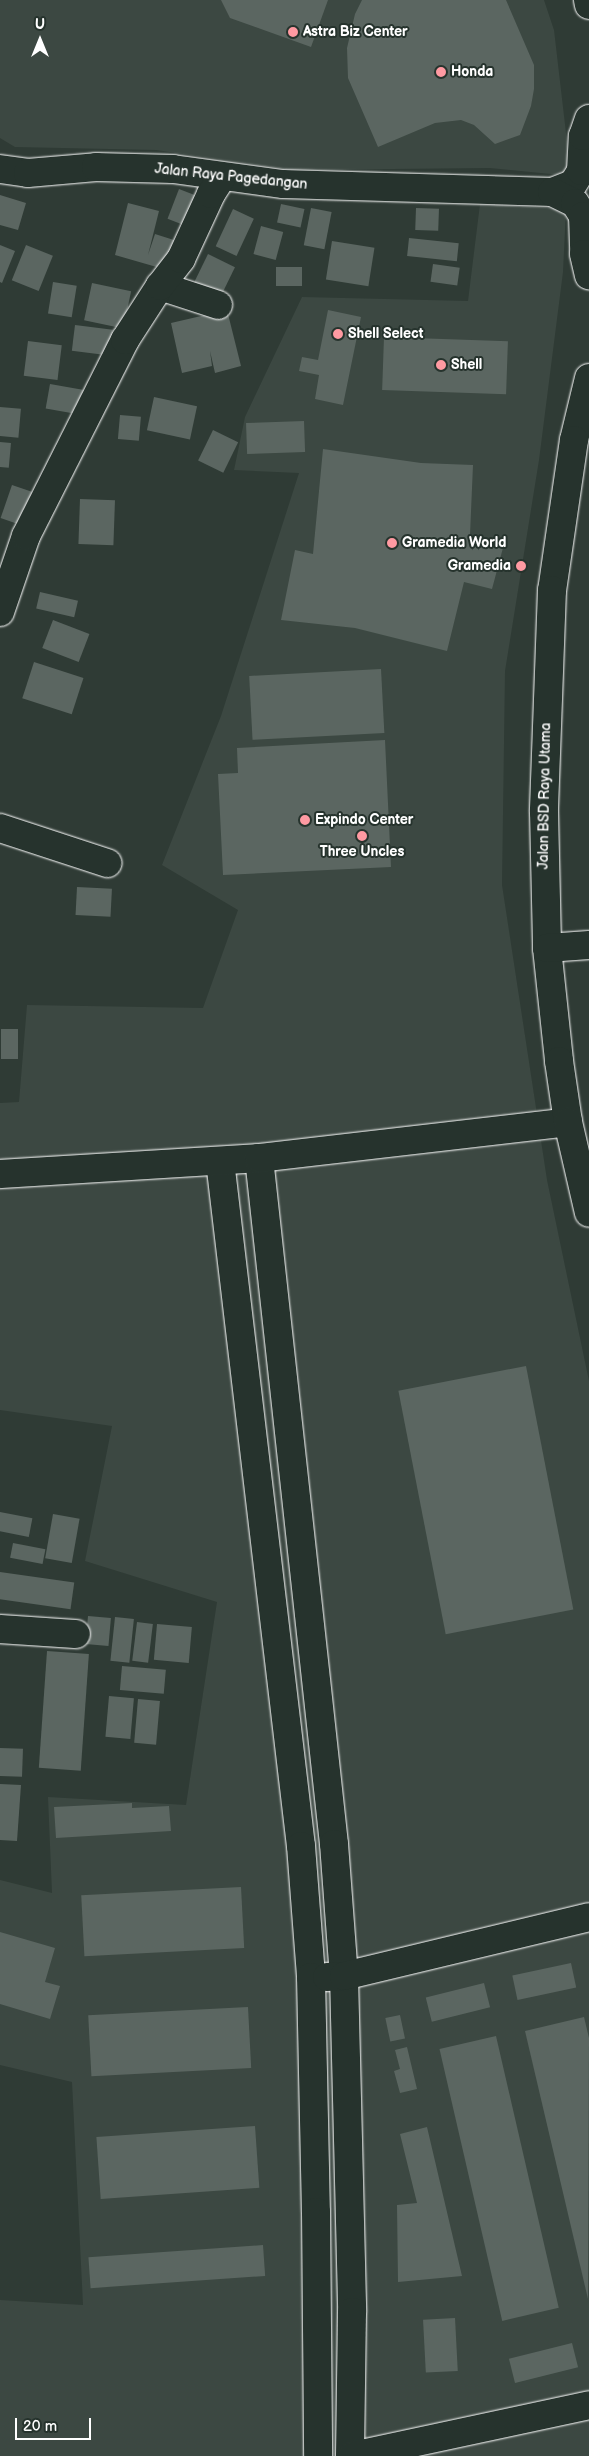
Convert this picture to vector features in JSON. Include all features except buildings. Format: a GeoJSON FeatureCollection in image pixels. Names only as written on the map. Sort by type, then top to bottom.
{"type":"FeatureCollection","features":[{"type":"Feature","properties":{"kind":"street"},"geometry":{"type":"LineString","coordinates":[[588,0],[589,6]]}},
{"type":"Feature","properties":{"kind":"street"},"geometry":{"type":"LineString","coordinates":[[552,192],[573,184],[581,170],[583,136],[589,119]]}},
{"type":"Feature","properties":{"kind":"street","name":"Jalan Raya Pagedangan"},"geometry":{"type":"LineString","coordinates":[[0,169],[28,174],[96,167],[173,169],[283,184],[552,192]]}},
{"type":"Feature","properties":{"kind":"street"},"geometry":{"type":"LineString","coordinates":[[0,612],[26,536],[125,340],[160,286],[181,259],[211,194],[222,177]]}},
{"type":"Feature","properties":{"kind":"street"},"geometry":{"type":"LineString","coordinates":[[552,192],[575,203],[583,216],[584,254],[589,275]]}},
{"type":"Feature","properties":{"kind":"street"},"geometry":{"type":"LineString","coordinates":[[160,286],[218,305]]}},
{"type":"Feature","properties":{"kind":"street","name":"Jalan BSD Raya Utama"},"geometry":{"type":"LineString","coordinates":[[589,378],[574,440],[552,590],[544,812],[547,948],[559,1061],[568,1122],[589,1213]]}},
{"type":"Feature","properties":{"kind":"street"},"geometry":{"type":"LineString","coordinates":[[0,828],[107,863]]}},
{"type":"Feature","properties":{"kind":"street"},"geometry":{"type":"LineString","coordinates":[[547,948],[589,945]]}},
{"type":"Feature","properties":{"kind":"street"},"geometry":{"type":"LineString","coordinates":[[0,1174],[259,1158],[568,1122]]}},
{"type":"Feature","properties":{"kind":"street"},"geometry":{"type":"LineString","coordinates":[[259,1158],[334,1844],[344,1976],[352,2312],[351,2456],[589,2405]]}},
{"type":"Feature","properties":{"kind":"street"},"geometry":{"type":"LineString","coordinates":[[220,1161],[301,1846],[311,1978],[316,2212],[318,2455],[345,2456]]}},
{"type":"Feature","properties":{"kind":"street"},"geometry":{"type":"LineString","coordinates":[[0,1629],[76,1634]]}},
{"type":"Feature","properties":{"kind":"street"},"geometry":{"type":"LineString","coordinates":[[311,1978],[344,1976],[589,1918]]}},
{"type":"Feature","properties":{"kind":"shaded area","name":"Astra Biz Center"},"geometry":{"type":"Polygon","coordinates":[[[0,0],[544,0],[554,30],[571,176],[490,168],[293,170],[156,150],[15,147],[0,138],[0,0]]]}},
{"type":"Feature","properties":{"kind":"shaded area"},"geometry":{"type":"Polygon","coordinates":[[[480,204],[566,209],[563,272],[539,460],[505,671],[502,885],[547,1180],[589,1381],[589,2456],[0,2456],[0,2300],[83,2305],[72,2082],[0,2065],[0,1880],[52,1893],[48,1797],[186,1805],[217,1602],[85,1561],[112,1426],[0,1410],[0,1103],[19,1102],[27,1005],[203,1008],[238,910],[162,865],[221,716],[299,473],[234,470],[245,417],[302,297],[468,301],[480,204]]]}},
{"type":"Feature","properties":{"kind":"place","name":"Astra Biz Center"},"geometry":{"type":"Point","coordinates":[293,32]}},
{"type":"Feature","properties":{"kind":"place","name":"Honda"},"geometry":{"type":"Point","coordinates":[441,72]}},
{"type":"Feature","properties":{"kind":"place","name":"Shell Select"},"geometry":{"type":"Point","coordinates":[338,334]}},
{"type":"Feature","properties":{"kind":"place","name":"Shell"},"geometry":{"type":"Point","coordinates":[441,365]}},
{"type":"Feature","properties":{"kind":"place","name":"Gramedia World"},"geometry":{"type":"Point","coordinates":[392,543]}},
{"type":"Feature","properties":{"kind":"place","name":"Gramedia"},"geometry":{"type":"Point","coordinates":[521,566]}},
{"type":"Feature","properties":{"kind":"place","name":"Expindo Center"},"geometry":{"type":"Point","coordinates":[305,820]}},
{"type":"Feature","properties":{"kind":"place","name":"Three Uncles"},"geometry":{"type":"Point","coordinates":[362,836]}}]}
